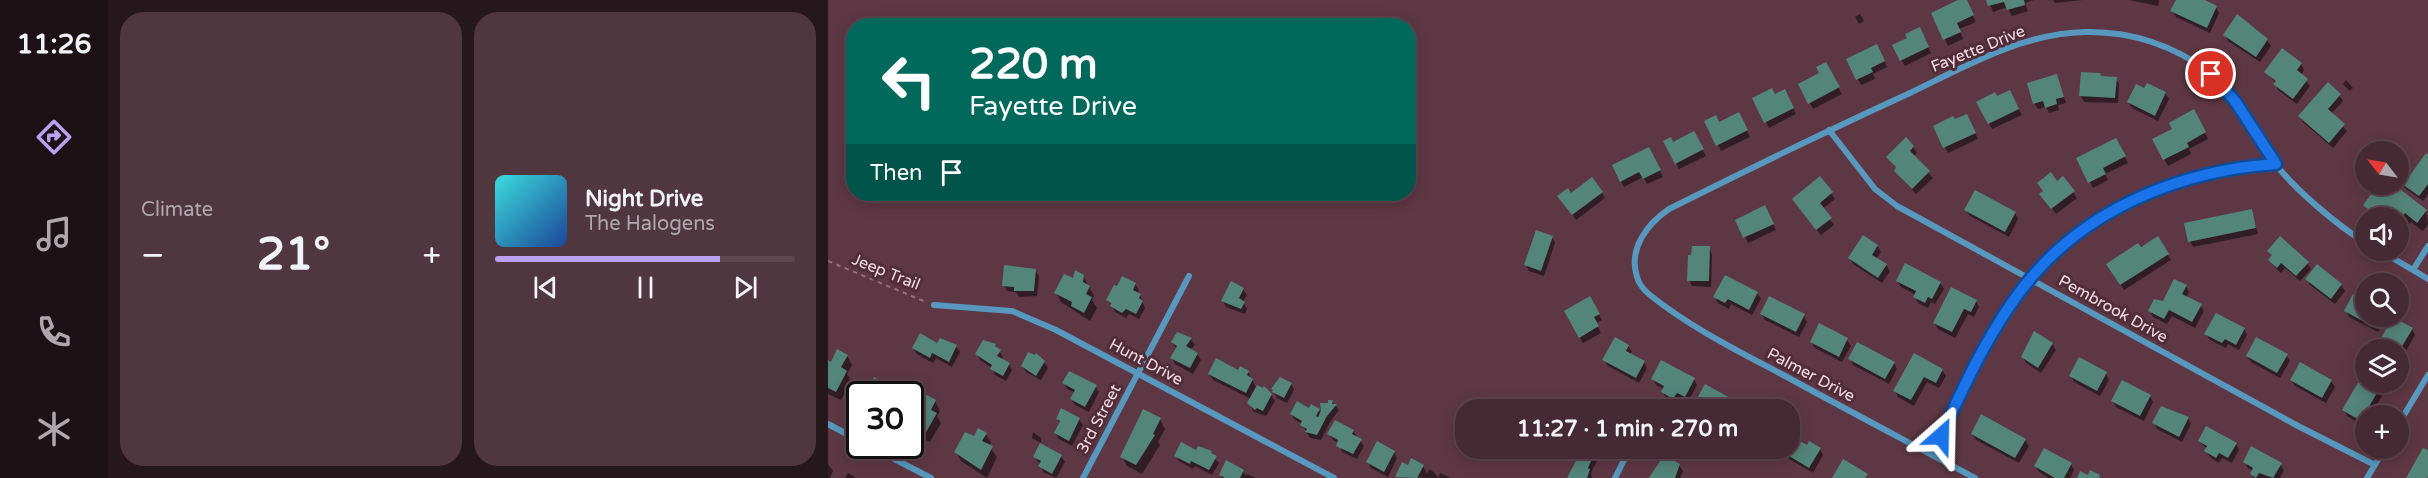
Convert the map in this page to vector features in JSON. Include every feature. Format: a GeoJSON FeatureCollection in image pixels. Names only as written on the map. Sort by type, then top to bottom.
{"type":"FeatureCollection","features":[{"type":"Feature","properties":{"kind":"street","name":"Fayette Drive"},"geometry":{"type":"LineString","coordinates":[[1641,285],[1637,278],[1634,256],[1652,220],[1669,209],[1829,130],[1990,56],[2040,38],[2082,32],[2111,32],[2152,40],[2171,47],[2211,74],[2235,101],[2276,164],[2308,198],[2355,234]]}},
{"type":"Feature","properties":{"kind":"street","name":"Pembrook Drive"},"geometry":{"type":"LineString","coordinates":[[1829,130],[1875,189],[1897,206],[2375,465]]}},
{"type":"Feature","properties":{"kind":"street"},"geometry":{"type":"LineString","coordinates":[[1932,455],[1981,356],[2013,303],[2030,279],[2064,246],[2096,221],[2156,189],[2212,172],[2244,166],[2276,164]]}},
{"type":"Feature","properties":{"kind":"street"},"geometry":{"type":"LineString","coordinates":[[2413,270],[2428,246]]}},
{"type":"Feature","properties":{"kind":"street"},"geometry":{"type":"LineString","coordinates":[[2398,261],[2428,279]]}},
{"type":"Feature","properties":{"kind":"street","name":"3rd Street"},"geometry":{"type":"LineString","coordinates":[[1083,478],[1189,276]]}},
{"type":"Feature","properties":{"kind":"street","name":"Palmer Drive"},"geometry":{"type":"LineString","coordinates":[[1641,285],[1648,294],[1679,316],[1765,366],[1975,478]]}},
{"type":"Feature","properties":{"kind":"street","name":"Hunt Drive"},"geometry":{"type":"LineString","coordinates":[[934,305],[1012,311],[1056,330],[1334,478]]}},
{"type":"Feature","properties":{"kind":"street"},"geometry":{"type":"LineString","coordinates":[[2409,407],[2428,375]]}},
{"type":"Feature","properties":{"kind":"street"},"geometry":{"type":"LineString","coordinates":[[828,424],[846,434]]}},
{"type":"Feature","properties":{"kind":"street"},"geometry":{"type":"LineString","coordinates":[[894,459],[931,478]]}},
{"type":"Feature","properties":{"kind":"street"},"geometry":{"type":"LineString","coordinates":[[1615,478],[1624,459]]}},
{"type":"Feature","properties":{"kind":"street"},"geometry":{"type":"LineString","coordinates":[[2367,478],[2379,459]]}},
{"type":"Feature","properties":{"kind":"path","name":"Jeep Trail"},"geometry":{"type":"LineString","coordinates":[[828,261],[934,305]]}},
{"type":"Feature","properties":{"kind":"building"},"geometry":{"type":"Polygon","coordinates":[[[1958,0],[1967,0],[1974,15],[1957,23],[1961,32],[1943,40],[1931,13],[1958,0]]]}},
{"type":"Feature","properties":{"kind":"building"},"geometry":{"type":"Polygon","coordinates":[[[1986,0],[2024,0],[2025,5],[2007,10],[2004,2],[1988,6],[1986,0]]]}},
{"type":"Feature","properties":{"kind":"building"},"geometry":{"type":"Polygon","coordinates":[[[2176,0],[2205,0],[2217,6],[2207,28],[2170,11],[2176,0]]]}},
{"type":"Feature","properties":{"kind":"building"},"geometry":{"type":"Polygon","coordinates":[[[2237,14],[2268,39],[2256,57],[2223,35],[2237,14]]]}},
{"type":"Feature","properties":{"kind":"building"},"geometry":{"type":"Polygon","coordinates":[[[1920,27],[1929,47],[1900,61],[1892,45],[1907,38],[1905,34],[1920,27]]]}},
{"type":"Feature","properties":{"kind":"building"},"geometry":{"type":"Polygon","coordinates":[[[1877,44],[1885,61],[1871,68],[1873,72],[1856,80],[1846,59],[1877,44]]]}},
{"type":"Feature","properties":{"kind":"building"},"geometry":{"type":"Polygon","coordinates":[[[2282,48],[2302,63],[2297,70],[2308,79],[2293,99],[2273,84],[2276,81],[2264,72],[2282,48]]]}},
{"type":"Feature","properties":{"kind":"building"},"geometry":{"type":"Polygon","coordinates":[[[1826,62],[1840,87],[1808,104],[1798,84],[1819,73],[1816,67],[1826,62]]]}},
{"type":"Feature","properties":{"kind":"building"},"geometry":{"type":"Polygon","coordinates":[[[2081,72],[2117,77],[2115,98],[2079,96],[2081,72]]]}},
{"type":"Feature","properties":{"kind":"building"},"geometry":{"type":"Polygon","coordinates":[[[2057,74],[2064,97],[2056,99],[2057,104],[2045,108],[2043,101],[2033,104],[2027,83],[2057,74]]]}},
{"type":"Feature","properties":{"kind":"building"},"geometry":{"type":"Polygon","coordinates":[[[2328,82],[2341,94],[2328,109],[2345,124],[2329,143],[2298,116],[2328,82]]]}},
{"type":"Feature","properties":{"kind":"building"},"geometry":{"type":"Polygon","coordinates":[[[2147,83],[2166,92],[2155,116],[2127,102],[2136,84],[2144,88],[2147,83]]]}},
{"type":"Feature","properties":{"kind":"building"},"geometry":{"type":"Polygon","coordinates":[[[1772,88],[1775,94],[1785,89],[1794,108],[1764,123],[1752,98],[1772,88]]]}},
{"type":"Feature","properties":{"kind":"building"},"geometry":{"type":"Polygon","coordinates":[[[2010,90],[2019,109],[1988,124],[1976,102],[1995,92],[1997,96],[2010,90]]]}},
{"type":"Feature","properties":{"kind":"building"},"geometry":{"type":"Polygon","coordinates":[[[2194,109],[2206,132],[2187,143],[2189,147],[2163,160],[2152,139],[2172,129],[2169,123],[2194,109]]]}},
{"type":"Feature","properties":{"kind":"building"},"geometry":{"type":"Polygon","coordinates":[[[1739,112],[1748,130],[1716,146],[1704,121],[1716,115],[1719,122],[1739,112]]]}},
{"type":"Feature","properties":{"kind":"building"},"geometry":{"type":"Polygon","coordinates":[[[1967,114],[1976,133],[1943,148],[1933,126],[1953,116],[1955,119],[1967,114]]]}},
{"type":"Feature","properties":{"kind":"building"},"geometry":{"type":"Polygon","coordinates":[[[1694,131],[1704,149],[1675,164],[1663,141],[1671,137],[1673,142],[1694,131]]]}},
{"type":"Feature","properties":{"kind":"building"},"geometry":{"type":"Polygon","coordinates":[[[1906,137],[1914,146],[1910,151],[1930,171],[1912,189],[1894,171],[1896,167],[1886,157],[1906,137]]]}},
{"type":"Feature","properties":{"kind":"building"},"geometry":{"type":"Polygon","coordinates":[[[2116,138],[2126,156],[2103,168],[2106,174],[2088,183],[2076,158],[2116,138]]]}},
{"type":"Feature","properties":{"kind":"building"},"geometry":{"type":"Polygon","coordinates":[[[1649,147],[1661,170],[1643,179],[1639,172],[1620,182],[1612,165],[1649,147]]]}},
{"type":"Feature","properties":{"kind":"building"},"geometry":{"type":"Polygon","coordinates":[[[2426,153],[2428,155],[2428,184],[2419,196],[2409,189],[2410,175],[2426,153]]]}},
{"type":"Feature","properties":{"kind":"building"},"geometry":{"type":"Polygon","coordinates":[[[2051,172],[2057,181],[2063,176],[2075,191],[2051,209],[2039,194],[2043,191],[2037,183],[2051,172]]]}},
{"type":"Feature","properties":{"kind":"building"},"geometry":{"type":"Polygon","coordinates":[[[1820,176],[1833,192],[1820,203],[1832,218],[1816,230],[1792,199],[1820,176]]]}},
{"type":"Feature","properties":{"kind":"building"},"geometry":{"type":"Polygon","coordinates":[[[1592,177],[1603,192],[1572,215],[1557,196],[1568,188],[1571,193],[1592,177]]]}},
{"type":"Feature","properties":{"kind":"building"},"geometry":{"type":"Polygon","coordinates":[[[1975,190],[2016,212],[2005,232],[1964,210],[1975,190]]]}},
{"type":"Feature","properties":{"kind":"building"},"geometry":{"type":"Polygon","coordinates":[[[2371,195],[2408,195],[2427,210],[2417,223],[2409,216],[2409,207],[2365,207],[2363,205],[2371,195]]]}},
{"type":"Feature","properties":{"kind":"building"},"geometry":{"type":"Polygon","coordinates":[[[1765,205],[1774,224],[1743,238],[1735,220],[1765,205]]]}},
{"type":"Feature","properties":{"kind":"building"},"geometry":{"type":"Polygon","coordinates":[[[2252,209],[2256,228],[2188,242],[2184,223],[2252,209]]]}},
{"type":"Feature","properties":{"kind":"building"},"geometry":{"type":"Polygon","coordinates":[[[1536,230],[1553,236],[1541,271],[1524,265],[1536,230]]]}},
{"type":"Feature","properties":{"kind":"building"},"geometry":{"type":"Polygon","coordinates":[[[1863,235],[1878,245],[1872,255],[1887,264],[1878,278],[1848,258],[1863,235]]]}},
{"type":"Feature","properties":{"kind":"building"},"geometry":{"type":"Polygon","coordinates":[[[2158,236],[2169,254],[2120,285],[2106,264],[2138,243],[2141,247],[2158,236]]]}},
{"type":"Feature","properties":{"kind":"building"},"geometry":{"type":"Polygon","coordinates":[[[2280,236],[2309,262],[2296,276],[2281,263],[2277,268],[2268,260],[2272,255],[2267,251],[2280,236]]]}},
{"type":"Feature","properties":{"kind":"building"},"geometry":{"type":"Polygon","coordinates":[[[1692,246],[1710,246],[1709,281],[1687,281],[1688,255],[1691,255],[1692,246]]]}},
{"type":"Feature","properties":{"kind":"building"},"geometry":{"type":"Polygon","coordinates":[[[1905,263],[1941,282],[1932,299],[1928,297],[1925,303],[1913,297],[1916,291],[1896,281],[1905,263]]]}},
{"type":"Feature","properties":{"kind":"building"},"geometry":{"type":"Polygon","coordinates":[[[2317,264],[2342,284],[2331,299],[2305,279],[2317,264]]]}},
{"type":"Feature","properties":{"kind":"building"},"geometry":{"type":"Polygon","coordinates":[[[1004,265],[1036,269],[1034,291],[1014,291],[1014,287],[1002,286],[1004,265]]]}},
{"type":"Feature","properties":{"kind":"building"},"geometry":{"type":"Polygon","coordinates":[[[1075,270],[1084,275],[1083,282],[1090,286],[1086,294],[1092,297],[1084,313],[1071,306],[1072,302],[1054,293],[1064,274],[1073,278],[1075,270]]]}},
{"type":"Feature","properties":{"kind":"building"},"geometry":{"type":"Polygon","coordinates":[[[1725,275],[1758,292],[1749,310],[1728,299],[1725,303],[1713,297],[1725,275]]]}},
{"type":"Feature","properties":{"kind":"building"},"geometry":{"type":"Polygon","coordinates":[[[1122,276],[1136,283],[1133,290],[1141,294],[1139,298],[1143,301],[1136,314],[1126,309],[1122,313],[1110,306],[1111,303],[1106,300],[1122,276]]]}},
{"type":"Feature","properties":{"kind":"building"},"geometry":{"type":"Polygon","coordinates":[[[2174,279],[2187,285],[2182,294],[2202,304],[2192,322],[2169,310],[2164,319],[2148,311],[2154,299],[2163,301],[2174,279]]]}},
{"type":"Feature","properties":{"kind":"building"},"geometry":{"type":"Polygon","coordinates":[[[1231,281],[1244,288],[1239,298],[1245,302],[1241,309],[1221,301],[1231,281]]]}},
{"type":"Feature","properties":{"kind":"building"},"geometry":{"type":"Polygon","coordinates":[[[1951,287],[1977,300],[1971,312],[1964,309],[1952,332],[1933,323],[1951,287]]]}},
{"type":"Feature","properties":{"kind":"building"},"geometry":{"type":"Polygon","coordinates":[[[2353,294],[2355,295],[2355,317],[2344,311],[2353,294]]]}},
{"type":"Feature","properties":{"kind":"building"},"geometry":{"type":"Polygon","coordinates":[[[1590,296],[1600,314],[1594,317],[1599,326],[1579,338],[1564,311],[1590,296]]]}},
{"type":"Feature","properties":{"kind":"building"},"geometry":{"type":"Polygon","coordinates":[[[1769,296],[1805,314],[1796,332],[1760,314],[1769,296]]]}},
{"type":"Feature","properties":{"kind":"building"},"geometry":{"type":"Polygon","coordinates":[[[2216,313],[2245,328],[2236,345],[2225,339],[2222,343],[2204,334],[2216,313]]]}},
{"type":"Feature","properties":{"kind":"building"},"geometry":{"type":"Polygon","coordinates":[[[1819,323],[1848,338],[1839,357],[1810,342],[1819,323]]]}},
{"type":"Feature","properties":{"kind":"building"},"geometry":{"type":"Polygon","coordinates":[[[2409,326],[2413,328],[2406,339],[2381,339],[2387,327],[2409,326]]]}},
{"type":"Feature","properties":{"kind":"building"},"geometry":{"type":"Polygon","coordinates":[[[2034,331],[2053,343],[2038,368],[2021,357],[2034,331]]]}},
{"type":"Feature","properties":{"kind":"building"},"geometry":{"type":"Polygon","coordinates":[[[1177,332],[1192,338],[1186,346],[1198,353],[1190,368],[1170,358],[1177,346],[1171,342],[1177,332]]]}},
{"type":"Feature","properties":{"kind":"building"},"geometry":{"type":"Polygon","coordinates":[[[920,333],[937,343],[940,338],[957,345],[949,362],[932,353],[930,358],[912,348],[920,333]]]}},
{"type":"Feature","properties":{"kind":"building"},"geometry":{"type":"Polygon","coordinates":[[[1615,337],[1629,345],[1626,351],[1645,361],[1636,378],[1602,360],[1615,337]]]}},
{"type":"Feature","properties":{"kind":"building"},"geometry":{"type":"Polygon","coordinates":[[[2256,337],[2288,354],[2277,373],[2246,356],[2256,337]]]}},
{"type":"Feature","properties":{"kind":"building"},"geometry":{"type":"Polygon","coordinates":[[[983,340],[996,344],[995,346],[1001,350],[997,356],[1010,363],[1003,376],[990,369],[992,365],[975,354],[983,340]]]}},
{"type":"Feature","properties":{"kind":"building"},"geometry":{"type":"Polygon","coordinates":[[[1857,342],[1895,362],[1885,379],[1848,359],[1857,342]]]}},
{"type":"Feature","properties":{"kind":"building"},"geometry":{"type":"Polygon","coordinates":[[[837,349],[848,355],[841,367],[847,371],[836,392],[828,388],[828,360],[831,362],[837,349]]]}},
{"type":"Feature","properties":{"kind":"building"},"geometry":{"type":"Polygon","coordinates":[[[1028,352],[1035,355],[1036,353],[1045,361],[1036,376],[1021,366],[1028,352]]]}},
{"type":"Feature","properties":{"kind":"building"},"geometry":{"type":"Polygon","coordinates":[[[1914,353],[1943,369],[1936,383],[1924,377],[1911,400],[1893,391],[1914,353]]]}},
{"type":"Feature","properties":{"kind":"building"},"geometry":{"type":"Polygon","coordinates":[[[2079,357],[2107,372],[2097,391],[2069,376],[2079,357]]]}},
{"type":"Feature","properties":{"kind":"building"},"geometry":{"type":"Polygon","coordinates":[[[1216,358],[1238,370],[1240,366],[1249,371],[1247,375],[1253,379],[1246,393],[1208,374],[1216,358]]]}},
{"type":"Feature","properties":{"kind":"building"},"geometry":{"type":"Polygon","coordinates":[[[1661,360],[1695,378],[1685,397],[1677,393],[1673,399],[1661,392],[1664,386],[1651,379],[1661,360]]]}},
{"type":"Feature","properties":{"kind":"building"},"geometry":{"type":"Polygon","coordinates":[[[2300,362],[2332,380],[2322,398],[2290,380],[2300,362]]]}},
{"type":"Feature","properties":{"kind":"building"},"geometry":{"type":"Polygon","coordinates":[[[1069,371],[1097,385],[1085,407],[1070,399],[1075,390],[1062,383],[1069,371]]]}},
{"type":"Feature","properties":{"kind":"building"},"geometry":{"type":"Polygon","coordinates":[[[1280,377],[1292,383],[1284,398],[1272,392],[1271,389],[1280,377]]]}},
{"type":"Feature","properties":{"kind":"building"},"geometry":{"type":"Polygon","coordinates":[[[2122,380],[2151,395],[2140,416],[2111,401],[2122,380]]]}},
{"type":"Feature","properties":{"kind":"building"},"geometry":{"type":"Polygon","coordinates":[[[1705,384],[1732,399],[1697,399],[1705,384]]]}},
{"type":"Feature","properties":{"kind":"building"},"geometry":{"type":"Polygon","coordinates":[[[1257,385],[1263,388],[1264,386],[1272,394],[1263,411],[1257,408],[1255,410],[1247,403],[1257,385]]]}},
{"type":"Feature","properties":{"kind":"building"},"geometry":{"type":"Polygon","coordinates":[[[2355,388],[2355,393],[2377,393],[2370,405],[2355,405],[2355,418],[2342,410],[2355,388]]]}},
{"type":"Feature","properties":{"kind":"building"},"geometry":{"type":"Polygon","coordinates":[[[924,394],[936,400],[931,410],[937,413],[925,434],[924,394]]]}},
{"type":"Feature","properties":{"kind":"building"},"geometry":{"type":"Polygon","coordinates":[[[1328,400],[1333,400],[1332,404],[1337,404],[1327,416],[1317,435],[1305,432],[1307,429],[1300,425],[1302,421],[1290,414],[1297,401],[1309,408],[1311,404],[1320,409],[1316,416],[1318,417],[1321,411],[1320,403],[1328,403],[1328,400]]]}},
{"type":"Feature","properties":{"kind":"building"},"geometry":{"type":"Polygon","coordinates":[[[2161,406],[2189,417],[2179,437],[2152,423],[2161,406]]]}},
{"type":"Feature","properties":{"kind":"building"},"geometry":{"type":"Polygon","coordinates":[[[1061,408],[1080,418],[1069,441],[1054,433],[1060,421],[1056,419],[1061,408]]]}},
{"type":"Feature","properties":{"kind":"building"},"geometry":{"type":"Polygon","coordinates":[[[1143,409],[1161,418],[1153,434],[1155,435],[1136,465],[1120,457],[1143,409]]]}},
{"type":"Feature","properties":{"kind":"building"},"geometry":{"type":"Polygon","coordinates":[[[1981,414],[2026,439],[2015,458],[1971,434],[1981,414]]]}},
{"type":"Feature","properties":{"kind":"building"},"geometry":{"type":"Polygon","coordinates":[[[1335,420],[1354,430],[1352,434],[1362,439],[1353,454],[1336,446],[1338,440],[1327,434],[1335,420]]]}},
{"type":"Feature","properties":{"kind":"building"},"geometry":{"type":"Polygon","coordinates":[[[2206,426],[2237,443],[2228,458],[2219,453],[2216,458],[2204,451],[2207,446],[2198,441],[2206,426]]]}},
{"type":"Feature","properties":{"kind":"building"},"geometry":{"type":"Polygon","coordinates":[[[978,428],[987,433],[982,441],[993,446],[981,470],[954,452],[965,432],[974,436],[978,428]]]}},
{"type":"Feature","properties":{"kind":"building"},"geometry":{"type":"Polygon","coordinates":[[[1377,441],[1395,451],[1384,472],[1366,462],[1377,441]]]}},
{"type":"Feature","properties":{"kind":"building"},"geometry":{"type":"Polygon","coordinates":[[[1800,441],[1807,445],[1809,441],[1821,448],[1809,468],[1794,459],[1800,459],[1800,441]]]}},
{"type":"Feature","properties":{"kind":"building"},"geometry":{"type":"Polygon","coordinates":[[[1181,442],[1196,450],[1198,446],[1212,451],[1211,453],[1217,456],[1209,470],[1174,456],[1181,442]]]}},
{"type":"Feature","properties":{"kind":"building"},"geometry":{"type":"Polygon","coordinates":[[[1040,443],[1062,455],[1052,474],[1038,466],[1041,461],[1033,457],[1040,443]]]}},
{"type":"Feature","properties":{"kind":"building"},"geometry":{"type":"Polygon","coordinates":[[[2251,446],[2282,463],[2273,478],[2259,473],[2256,478],[2250,474],[2253,468],[2243,462],[2251,446]]]}},
{"type":"Feature","properties":{"kind":"building"},"geometry":{"type":"Polygon","coordinates":[[[2044,448],[2072,463],[2064,478],[2055,478],[2034,466],[2044,448]]]}},
{"type":"Feature","properties":{"kind":"building"},"geometry":{"type":"Polygon","coordinates":[[[2423,448],[2428,450],[2427,478],[2406,478],[2423,448]]]}},
{"type":"Feature","properties":{"kind":"building"},"geometry":{"type":"Polygon","coordinates":[[[1411,458],[1424,465],[1417,478],[1395,477],[1402,462],[1408,465],[1411,458]]]}},
{"type":"Feature","properties":{"kind":"building"},"geometry":{"type":"Polygon","coordinates":[[[1577,459],[1592,459],[1587,478],[1567,478],[1577,459]]]}},
{"type":"Feature","properties":{"kind":"building"},"geometry":{"type":"Polygon","coordinates":[[[1661,459],[1671,459],[1680,464],[1675,478],[1649,478],[1661,459]]]}},
{"type":"Feature","properties":{"kind":"building"},"geometry":{"type":"Polygon","coordinates":[[[1843,459],[1868,474],[1865,478],[1832,478],[1843,459]]]}},
{"type":"Feature","properties":{"kind":"building"},"geometry":{"type":"Polygon","coordinates":[[[1226,460],[1244,470],[1240,478],[1225,478],[1219,475],[1226,460]]]}},
{"type":"Feature","properties":{"kind":"building"},"geometry":{"type":"Polygon","coordinates":[[[2090,470],[2100,475],[2099,478],[2077,478],[2080,471],[2088,475],[2090,470]]]}},
{"type":"Feature","properties":{"kind":"route"},"geometry":{"type":"LineString","coordinates":[[1941,436],[1981,356],[2013,303],[2037,271],[2064,246],[2096,221],[2156,189],[2202,175],[2244,166],[2276,164],[2235,101],[2211,74]]}}]}
